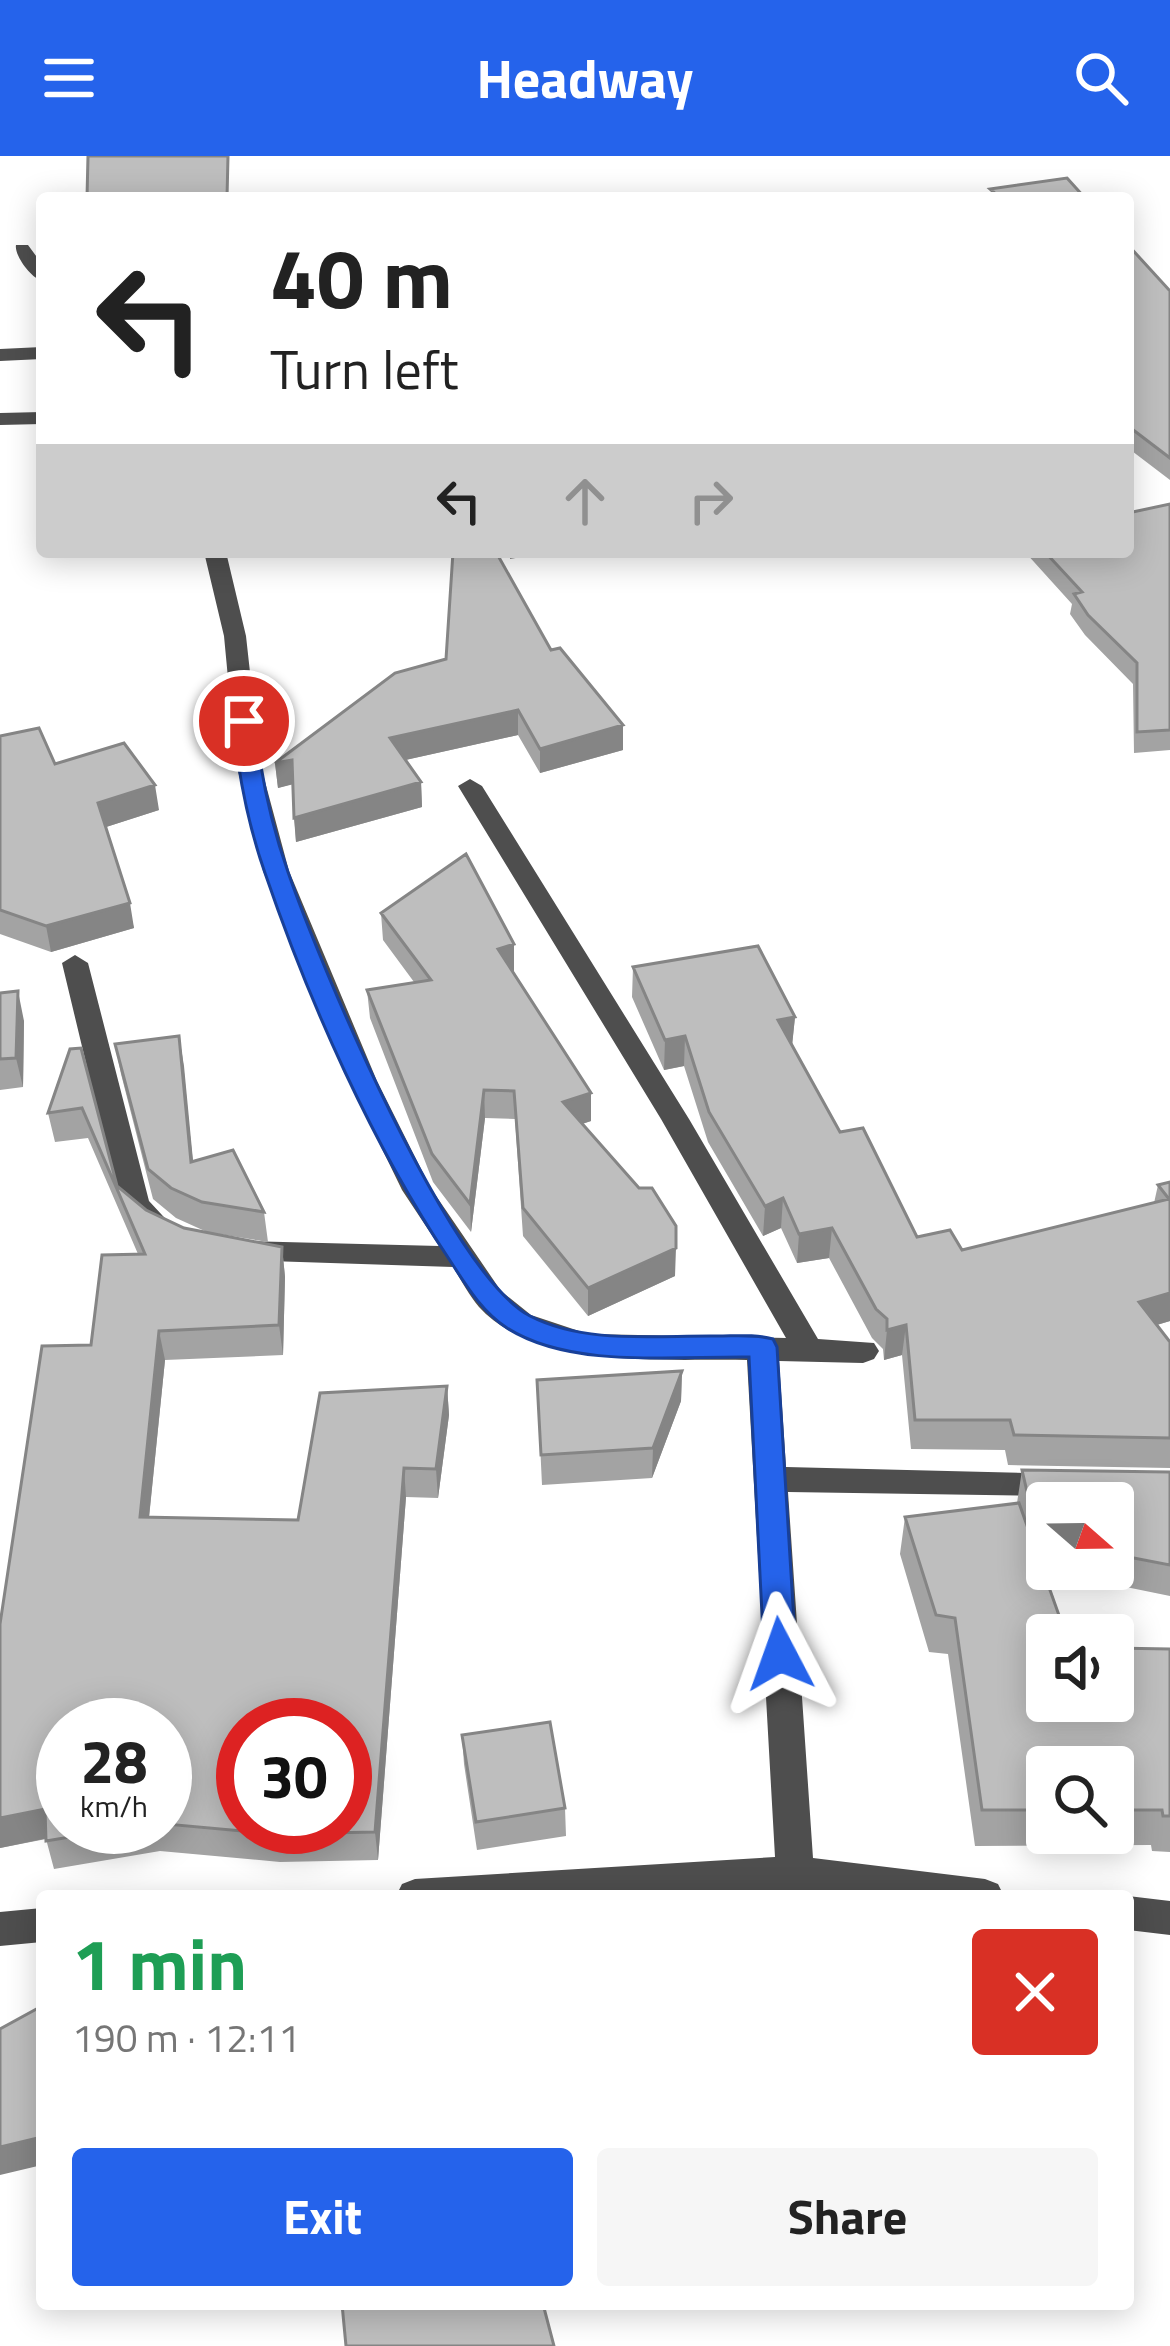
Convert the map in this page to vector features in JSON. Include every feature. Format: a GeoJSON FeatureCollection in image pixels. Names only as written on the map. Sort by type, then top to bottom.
{"type":"FeatureCollection","features":[{"type":"Feature","properties":{"kind":"street"},"geometry":{"type":"LineString","coordinates":[[22,249],[36,268]]}},
{"type":"Feature","properties":{"kind":"street"},"geometry":{"type":"LineString","coordinates":[[0,355],[36,353]]}},
{"type":"Feature","properties":{"kind":"street"},"geometry":{"type":"LineString","coordinates":[[0,419],[36,418]]}},
{"type":"Feature","properties":{"kind":"street"},"geometry":{"type":"LineString","coordinates":[[216,558],[236,637],[248,763],[276,871],[363,1081],[417,1190],[490,1299],[520,1323],[554,1338],[587,1345],[863,1351]]}},
{"type":"Feature","properties":{"kind":"street"},"geometry":{"type":"LineString","coordinates":[[470,786],[675,1119],[807,1347]]}},
{"type":"Feature","properties":{"kind":"street"},"geometry":{"type":"LineString","coordinates":[[75,963],[135,1204],[153,1226],[184,1241]]}},
{"type":"Feature","properties":{"kind":"street"},"geometry":{"type":"LineString","coordinates":[[217,1248],[295,1256],[462,1257]]}},
{"type":"Feature","properties":{"kind":"street"},"geometry":{"type":"LineString","coordinates":[[763,1347],[795,1873]]}},
{"type":"Feature","properties":{"kind":"street"},"geometry":{"type":"LineString","coordinates":[[768,1479],[1026,1482]]}},
{"type":"Feature","properties":{"kind":"street"},"geometry":{"type":"LineString","coordinates":[[514,1890],[795,1873],[935,1890]]}},
{"type":"Feature","properties":{"kind":"street"},"geometry":{"type":"LineString","coordinates":[[1134,1914],[1170,1918]]}},
{"type":"Feature","properties":{"kind":"street"},"geometry":{"type":"LineString","coordinates":[[0,1929],[36,1926]]}},
{"type":"Feature","properties":{"kind":"building"},"geometry":{"type":"Polygon","coordinates":[[[88,156],[228,156],[227,192],[87,192],[88,156]]]}},
{"type":"Feature","properties":{"kind":"building"},"geometry":{"type":"Polygon","coordinates":[[[1067,178],[1080,192],[993,192],[990,189],[1067,178]]]}},
{"type":"Feature","properties":{"kind":"building"},"geometry":{"type":"Polygon","coordinates":[[[1134,252],[1170,291],[1170,458],[1134,431],[1134,252]]]}},
{"type":"Feature","properties":{"kind":"building"},"geometry":{"type":"Polygon","coordinates":[[[1170,504],[1170,730],[1137,732],[1137,663],[1088,615],[1074,594],[1082,592],[1051,558],[1134,558],[1134,512],[1170,504]]]}},
{"type":"Feature","properties":{"kind":"building"},"geometry":{"type":"Polygon","coordinates":[[[453,558],[499,558],[551,650],[560,648],[623,725],[540,749],[518,710],[390,738],[421,782],[294,818],[292,760],[275,763],[395,673],[446,659],[453,558]]]}},
{"type":"Feature","properties":{"kind":"building"},"geometry":{"type":"Polygon","coordinates":[[[39,728],[55,764],[124,743],[155,785],[98,803],[130,903],[46,926],[0,910],[0,736],[39,728]]]}},
{"type":"Feature","properties":{"kind":"building"},"geometry":{"type":"Polygon","coordinates":[[[466,854],[514,944],[498,949],[591,1093],[563,1102],[639,1188],[652,1188],[676,1226],[676,1248],[588,1288],[523,1208],[514,1091],[484,1090],[470,1204],[432,1154],[367,990],[431,980],[381,913],[466,854]]]}},
{"type":"Feature","properties":{"kind":"building"},"geometry":{"type":"Polygon","coordinates":[[[758,946],[795,1017],[778,1020],[840,1132],[863,1128],[917,1237],[950,1230],[962,1250],[1169,1199],[1158,1185],[1170,1182],[1170,1293],[1139,1302],[1170,1342],[1170,1438],[1014,1435],[1010,1420],[915,1420],[906,1325],[887,1330],[887,1319],[876,1309],[832,1228],[799,1234],[783,1198],[765,1206],[709,1112],[685,1036],[665,1040],[633,967],[758,946]]]}},
{"type":"Feature","properties":{"kind":"building"},"geometry":{"type":"Polygon","coordinates":[[[18,991],[16,1058],[0,1059],[0,993],[18,991]]]}},
{"type":"Feature","properties":{"kind":"building"},"geometry":{"type":"Polygon","coordinates":[[[179,1036],[191,1162],[233,1150],[264,1212],[202,1202],[171,1188],[148,1169],[115,1044],[179,1036]]]}},
{"type":"Feature","properties":{"kind":"building"},"geometry":{"type":"Polygon","coordinates":[[[81,1048],[117,1186],[146,1210],[184,1228],[282,1247],[279,1325],[159,1331],[140,1517],[298,1520],[320,1393],[447,1386],[436,1469],[404,1468],[375,1832],[372,1698],[216,1698],[216,1829],[192,1826],[192,1698],[36,1698],[36,1811],[0,1818],[0,1624],[42,1346],[91,1345],[102,1255],[145,1254],[82,1108],[48,1113],[70,1049],[81,1048]]]}},
{"type":"Feature","properties":{"kind":"building"},"geometry":{"type":"Polygon","coordinates":[[[682,1371],[653,1448],[541,1455],[537,1380],[682,1371]]]}},
{"type":"Feature","properties":{"kind":"building"},"geometry":{"type":"Polygon","coordinates":[[[1022,1470],[1170,1472],[1170,1565],[1134,1558],[1134,1482],[1026,1482],[1026,1487],[1022,1470]]]}},
{"type":"Feature","properties":{"kind":"building"},"geometry":{"type":"Polygon","coordinates":[[[1019,1503],[1026,1523],[1026,1590],[1050,1590],[1059,1614],[1026,1614],[1026,1722],[1134,1722],[1134,1648],[1170,1649],[1170,1816],[1163,1816],[1162,1810],[1134,1810],[1134,1746],[1026,1746],[1026,1810],[982,1810],[955,1618],[936,1615],[905,1517],[1019,1503]]]}},
{"type":"Feature","properties":{"kind":"building"},"geometry":{"type":"Polygon","coordinates":[[[550,1722],[565,1808],[476,1822],[462,1735],[550,1722]]]}},
{"type":"Feature","properties":{"kind":"building"},"geometry":{"type":"Polygon","coordinates":[[[36,2009],[36,2138],[0,2147],[0,2029],[36,2009]]]}},
{"type":"Feature","properties":{"kind":"building"},"geometry":{"type":"Polygon","coordinates":[[[343,2310],[545,2310],[554,2346],[346,2346],[343,2310]]]}},
{"type":"Feature","properties":{"kind":"route"},"geometry":{"type":"LineString","coordinates":[[244,721],[248,763],[276,871],[363,1081],[417,1190],[490,1299],[520,1323],[554,1338],[587,1345],[763,1347],[780,1654]]}}]}
